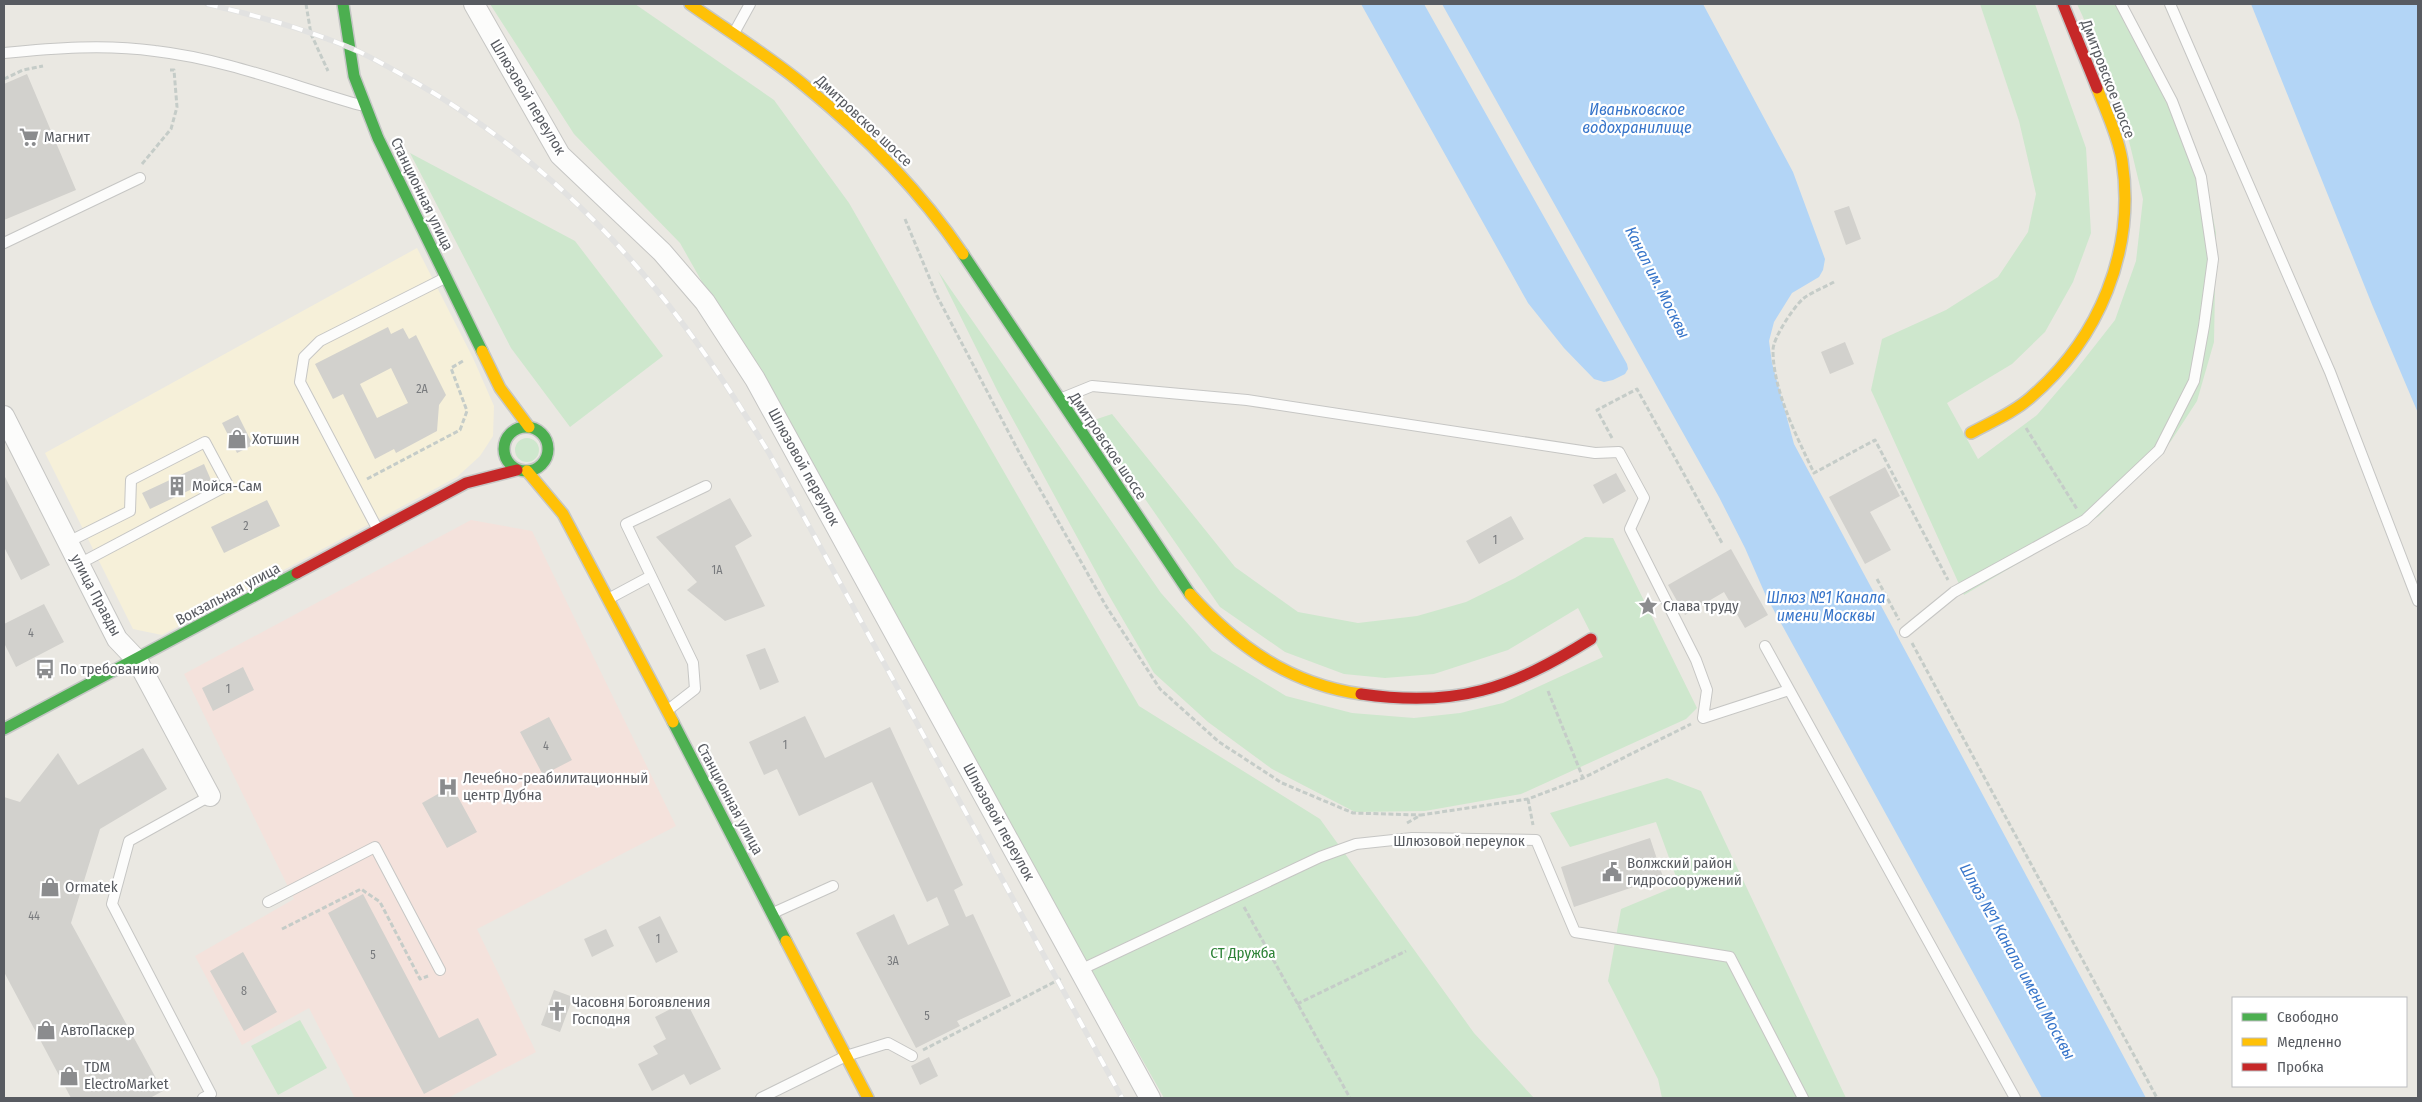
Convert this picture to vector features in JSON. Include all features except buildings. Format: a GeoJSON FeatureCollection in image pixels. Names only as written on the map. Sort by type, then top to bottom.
{"type":"FeatureCollection","features":[{"type":"Feature","properties":{"kind":"main road","name":"Станционная улица"},"geometry":{"type":"LineString","coordinates":[[342,4],[354,76],[364,106],[500,388],[528,427]]}},
{"type":"Feature","properties":{"kind":"main road","name":"Дмитровское шоссе"},"geometry":{"type":"LineString","coordinates":[[690,4],[804,85],[857,132],[903,178],[950,235],[1188,592],[1216,624],[1246,648],[1277,665],[1315,682],[1354,693],[1392,699],[1425,699],[1461,695],[1507,682],[1541,669],[1591,639]]}},
{"type":"Feature","properties":{"kind":"main road","name":"Дмитровское шоссе"},"geometry":{"type":"LineString","coordinates":[[1971,433],[2028,400],[2059,372],[2082,344],[2100,311],[2116,271],[2124,230],[2127,195],[2122,158],[2111,121],[2063,4]]}},
{"type":"Feature","properties":{"kind":"main road","name":"Станционная улица"},"geometry":{"type":"LineString","coordinates":[[500,388],[506,417],[506,441]]}},
{"type":"Feature","properties":{"kind":"main road"},"geometry":{"type":"LineString","coordinates":[[528,427],[540,432],[545,437],[549,449],[548,470],[538,468],[522,470],[512,466],[505,456],[506,441],[517,429],[528,427]]}},
{"type":"Feature","properties":{"kind":"main road","name":"Вокзальная улица"},"geometry":{"type":"LineString","coordinates":[[466,483],[506,441]]}},
{"type":"Feature","properties":{"kind":"main road","name":"Станционная улица"},"geometry":{"type":"LineString","coordinates":[[522,470],[542,487],[563,514],[868,1098]]}},
{"type":"Feature","properties":{"kind":"main road","name":"Вокзальная улица"},"geometry":{"type":"LineString","coordinates":[[4,729],[137,660],[466,483],[522,470]]}},
{"type":"Feature","properties":{"kind":"main road","name":"Станционная улица"},"geometry":{"type":"LineString","coordinates":[[548,470],[563,514]]}},
{"type":"Feature","properties":{"kind":"street","name":"Шлюзовой переулок"},"geometry":{"type":"LineString","coordinates":[[474,4],[560,155],[662,252],[705,302],[755,379],[1150,1098]]}},
{"type":"Feature","properties":{"kind":"street","name":"улица Правды"},"geometry":{"type":"LineString","coordinates":[[4,416],[117,638],[137,660],[210,796]]}},
{"type":"Feature","properties":{"kind":"lane"},"geometry":{"type":"LineString","coordinates":[[733,33],[750,4]]}},
{"type":"Feature","properties":{"kind":"lane"},"geometry":{"type":"LineString","coordinates":[[1905,632],[1954,592],[2084,520],[2159,450],[2194,381],[2213,259],[2201,177],[2172,101],[2121,4]]}},
{"type":"Feature","properties":{"kind":"lane"},"geometry":{"type":"LineString","coordinates":[[2170,4],[2330,372],[2418,602]]}},
{"type":"Feature","properties":{"kind":"lane"},"geometry":{"type":"LineString","coordinates":[[4,53],[98,47],[155,51],[204,60],[364,106]]}},
{"type":"Feature","properties":{"kind":"lane"},"geometry":{"type":"LineString","coordinates":[[4,243],[140,178]]}},
{"type":"Feature","properties":{"kind":"lane"},"geometry":{"type":"LineString","coordinates":[[378,530],[300,382],[304,357],[320,341],[446,277]]}},
{"type":"Feature","properties":{"kind":"lane"},"geometry":{"type":"LineString","coordinates":[[1059,399],[1092,386],[1218,398],[1595,453],[1619,452],[1644,498],[1630,529],[1696,660],[1707,690],[1703,718],[1789,690]]}},
{"type":"Feature","properties":{"kind":"lane"},"geometry":{"type":"LineString","coordinates":[[68,542],[130,511],[131,480],[205,442],[228,485],[79,564]]}},
{"type":"Feature","properties":{"kind":"lane"},"geometry":{"type":"LineString","coordinates":[[667,711],[695,689],[693,663],[626,524],[706,486]]}},
{"type":"Feature","properties":{"kind":"lane"},"geometry":{"type":"LineString","coordinates":[[609,599],[650,576]]}},
{"type":"Feature","properties":{"kind":"lane"},"geometry":{"type":"LineString","coordinates":[[1765,646],[2015,1098]]}},
{"type":"Feature","properties":{"kind":"lane"},"geometry":{"type":"LineString","coordinates":[[203,1098],[211,1094],[112,904],[129,841],[210,796]]}},
{"type":"Feature","properties":{"kind":"lane","name":"Шлюзовой переулок"},"geometry":{"type":"LineString","coordinates":[[1080,970],[1320,857],[1356,844],[1412,838],[1536,840]]}},
{"type":"Feature","properties":{"kind":"lane"},"geometry":{"type":"LineString","coordinates":[[1536,840],[1575,932],[1730,957],[1803,1098]]}},
{"type":"Feature","properties":{"kind":"lane"},"geometry":{"type":"LineString","coordinates":[[268,902],[375,847],[440,970]]}},
{"type":"Feature","properties":{"kind":"lane"},"geometry":{"type":"LineString","coordinates":[[772,914],[833,886]]}},
{"type":"Feature","properties":{"kind":"lane"},"geometry":{"type":"LineString","coordinates":[[762,1098],[846,1056],[888,1043],[912,1056]]}},
{"type":"Feature","properties":{"kind":"path"},"geometry":{"type":"LineString","coordinates":[[306,4],[311,34],[341,99]]}},
{"type":"Feature","properties":{"kind":"path"},"geometry":{"type":"LineString","coordinates":[[164,69],[174,70],[177,106],[171,129]]}},
{"type":"Feature","properties":{"kind":"path"},"geometry":{"type":"LineString","coordinates":[[4,79],[23,70]]}},
{"type":"Feature","properties":{"kind":"path"},"geometry":{"type":"LineString","coordinates":[[903,215],[937,296],[1020,454],[1106,606],[1160,689],[1220,742],[1282,783],[1353,814],[1421,815],[1528,799],[1583,778],[1703,718]]}},
{"type":"Feature","properties":{"kind":"path"},"geometry":{"type":"LineString","coordinates":[[1834,282],[1804,298],[1784,324],[1773,349],[1778,379],[1789,419],[1814,472],[1875,440],[1954,592]]}},
{"type":"Feature","properties":{"kind":"path"},"geometry":{"type":"LineString","coordinates":[[354,486],[460,430],[467,411],[451,368],[465,360],[461,352]]}},
{"type":"Feature","properties":{"kind":"path"},"geometry":{"type":"LineString","coordinates":[[1619,452],[1598,410],[1637,390],[1722,543]]}},
{"type":"Feature","properties":{"kind":"path"},"geometry":{"type":"LineString","coordinates":[[2021,421],[2084,520]]}},
{"type":"Feature","properties":{"kind":"path"},"geometry":{"type":"LineString","coordinates":[[1877,579],[2156,1098]]}},
{"type":"Feature","properties":{"kind":"path"},"geometry":{"type":"LineString","coordinates":[[1548,690],[1583,778]]}},
{"type":"Feature","properties":{"kind":"path"},"geometry":{"type":"LineString","coordinates":[[1528,799],[1536,840]]}},
{"type":"Feature","properties":{"kind":"path"},"geometry":{"type":"LineString","coordinates":[[1406,824],[1421,815]]}},
{"type":"Feature","properties":{"kind":"path"},"geometry":{"type":"LineString","coordinates":[[282,929],[361,889],[380,902],[420,979],[440,970]]}},
{"type":"Feature","properties":{"kind":"path"},"geometry":{"type":"LineString","coordinates":[[1238,896],[1350,1098]]}},
{"type":"Feature","properties":{"kind":"path"},"geometry":{"type":"LineString","coordinates":[[1298,1004],[1406,951]]}},
{"type":"Feature","properties":{"kind":"path"},"geometry":{"type":"LineString","coordinates":[[912,1056],[1080,970]]}},
{"type":"Feature","properties":{"kind":"shaded area"},"geometry":{"type":"Polygon","coordinates":[[[417,248],[473,358],[494,406],[493,436],[480,456],[457,477],[162,635],[133,629],[45,453],[417,248]]]}},
{"type":"Feature","properties":{"kind":"shaded area","name":"Лечебно-реабилитационный центр Дубна"},"geometry":{"type":"Polygon","coordinates":[[[471,520],[532,531],[676,826],[477,929],[536,1052],[448,1098],[355,1098],[309,1008],[242,1045],[195,956],[294,899],[184,674],[471,520]]]}},
{"type":"Feature","properties":{"kind":"green space","name":"СТ Дружба"},"geometry":{"type":"Polygon","coordinates":[[[490,4],[635,4],[774,100],[849,203],[1139,706],[1320,819],[1474,1033],[1534,1098],[1164,1098],[680,243],[574,134],[490,4]]]}},
{"type":"Feature","properties":{"kind":"green space"},"geometry":{"type":"Polygon","coordinates":[[[1980,4],[2035,4],[2086,148],[2091,233],[2073,282],[2045,332],[2012,364],[1947,403],[1978,459],[2037,415],[2075,371],[2115,320],[2136,261],[2143,199],[2117,91],[2077,4],[2124,4],[2206,181],[2216,233],[2214,342],[2197,401],[2171,441],[2099,516],[1964,595],[1871,390],[1882,339],[1946,310],[1998,277],[2028,232],[2036,194],[2019,121],[1980,4]]]}},
{"type":"Feature","properties":{"kind":"green space"},"geometry":{"type":"Polygon","coordinates":[[[410,153],[575,241],[663,356],[570,427],[511,348],[410,153]]]}},
{"type":"Feature","properties":{"kind":"green space"},"geometry":{"type":"Polygon","coordinates":[[[938,271],[1161,593],[1212,651],[1286,696],[1352,713],[1414,718],[1460,713],[1503,703],[1603,657],[1578,608],[1508,650],[1434,674],[1385,678],[1344,674],[1285,652],[1220,607],[1091,421],[1112,414],[1235,567],[1298,612],[1358,623],[1417,616],[1466,602],[1515,578],[1585,537],[1613,538],[1697,708],[1686,719],[1521,794],[1425,811],[1355,812],[1272,769],[1208,722],[1154,673],[1107,592],[998,392],[938,271]]]}},
{"type":"Feature","properties":{"kind":"green space"},"geometry":{"type":"Polygon","coordinates":[[[527,438],[532,439],[538,445],[538,455],[532,461],[527,462],[522,461],[516,455],[515,450],[516,445],[522,439],[527,438]]]}},
{"type":"Feature","properties":{"kind":"green space"},"geometry":{"type":"Polygon","coordinates":[[[1667,778],[1701,791],[1846,1098],[1662,1098],[1658,1079],[1608,981],[1621,909],[1679,885],[1656,822],[1570,847],[1550,813],[1667,778]]]}},
{"type":"Feature","properties":{"kind":"green space"},"geometry":{"type":"Polygon","coordinates":[[[300,1020],[327,1068],[278,1095],[251,1046],[300,1020]]]}},
{"type":"Feature","properties":{"kind":"water"},"geometry":{"type":"Polygon","coordinates":[[[1361,4],[1424,4],[1627,364],[1628,369],[1625,374],[1604,382],[1594,379],[1564,348],[1528,303],[1361,4]]]}},
{"type":"Feature","properties":{"kind":"water","name":"Иваньковское водохранилище"},"geometry":{"type":"Polygon","coordinates":[[[1442,4],[1703,4],[1793,172],[1825,259],[1823,270],[1819,277],[1792,293],[1774,322],[1769,341],[1772,363],[1794,444],[2146,1098],[2042,1098],[1766,596],[1745,548],[1719,497],[1442,4]]]}},
{"type":"Feature","properties":{"kind":"water"},"geometry":{"type":"Polygon","coordinates":[[[2251,4],[2418,4],[2418,413],[2373,307],[2251,4]]]}},
{"type":"Feature","properties":{"kind":"railway"},"geometry":{"type":"LineString","coordinates":[[207,4],[278,22],[348,47],[382,63],[453,105],[490,131],[561,189],[626,254],[655,288],[706,355],[769,453],[1122,1098]]}},
{"type":"Feature","properties":{"kind":"traffic: fast"},"geometry":{"type":"LineString","coordinates":[[343,4],[354,76],[378,138],[482,351]]}},
{"type":"Feature","properties":{"kind":"traffic: fast"},"geometry":{"type":"LineString","coordinates":[[963,254],[1190,594]]}},
{"type":"Feature","properties":{"kind":"traffic: fast"},"geometry":{"type":"LineString","coordinates":[[522,427],[530,427],[542,433],[548,449],[542,465],[530,471],[522,471],[510,465],[504,453],[504,445],[510,433],[522,427]]}},
{"type":"Feature","properties":{"kind":"traffic: fast"},"geometry":{"type":"LineString","coordinates":[[4,729],[297,573]]}},
{"type":"Feature","properties":{"kind":"traffic: fast"},"geometry":{"type":"LineString","coordinates":[[673,722],[786,941]]}},
{"type":"Feature","properties":{"kind":"traffic: slow"},"geometry":{"type":"LineString","coordinates":[[690,4],[777,64],[849,124],[910,186],[963,254]]}},
{"type":"Feature","properties":{"kind":"traffic: slow"},"geometry":{"type":"LineString","coordinates":[[1971,433],[2009,413],[2030,398],[2054,375],[2075,349],[2093,321],[2107,291],[2117,260],[2123,227],[2125,194],[2122,160],[2118,142],[2097,88]]}},
{"type":"Feature","properties":{"kind":"traffic: slow"},"geometry":{"type":"LineString","coordinates":[[482,351],[500,388],[529,427]]}},
{"type":"Feature","properties":{"kind":"traffic: slow"},"geometry":{"type":"LineString","coordinates":[[527,471],[563,514],[673,722]]}},
{"type":"Feature","properties":{"kind":"traffic: slow"},"geometry":{"type":"LineString","coordinates":[[1190,594],[1226,630],[1266,660],[1288,672],[1311,681],[1335,689],[1361,694]]}},
{"type":"Feature","properties":{"kind":"traffic: slow"},"geometry":{"type":"LineString","coordinates":[[786,941],[868,1098]]}},
{"type":"Feature","properties":{"kind":"traffic: jam"},"geometry":{"type":"LineString","coordinates":[[2063,4],[2097,88]]}},
{"type":"Feature","properties":{"kind":"traffic: jam"},"geometry":{"type":"LineString","coordinates":[[297,573],[466,483],[517,470]]}},
{"type":"Feature","properties":{"kind":"traffic: jam"},"geometry":{"type":"LineString","coordinates":[[1361,694],[1395,698],[1426,698],[1454,696],[1482,690],[1535,671],[1591,639]]}},
{"type":"Feature","properties":{"kind":"place","name":"Магнит"},"geometry":{"type":"Point","coordinates":[29,137]}},
{"type":"Feature","properties":{"kind":"place","name":"Хотшин"},"geometry":{"type":"Point","coordinates":[237,439]}},
{"type":"Feature","properties":{"kind":"place","name":"Мойся-Сам"},"geometry":{"type":"Point","coordinates":[177,486]}},
{"type":"Feature","properties":{"kind":"place","name":"Слава труду"},"geometry":{"type":"Point","coordinates":[1648,606]}},
{"type":"Feature","properties":{"kind":"place","name":"По требованию"},"geometry":{"type":"Point","coordinates":[45,669]}},
{"type":"Feature","properties":{"kind":"place","name":"Лечебно-реабилитационный центр Дубна"},"geometry":{"type":"Point","coordinates":[448,787]}},
{"type":"Feature","properties":{"kind":"place","name":"Волжский район гидросооружений"},"geometry":{"type":"Point","coordinates":[1612,872]}},
{"type":"Feature","properties":{"kind":"place","name":"Ormatek"},"geometry":{"type":"Point","coordinates":[50,887]}},
{"type":"Feature","properties":{"kind":"place","name":"Часовня Богоявления Господня"},"geometry":{"type":"Point","coordinates":[557,1011]}},
{"type":"Feature","properties":{"kind":"place","name":"АвтоПаскер"},"geometry":{"type":"Point","coordinates":[46,1030]}},
{"type":"Feature","properties":{"kind":"place","name":"TDM ElectroMarket"},"geometry":{"type":"Point","coordinates":[69,1076]}},
{"type":"Feature","properties":{"kind":"water label","name":"Канал им. Москвы"},"geometry":{"type":"Point","coordinates":[1658,282]}},
{"type":"Feature","properties":{"kind":"water label","name":"Шлюз №1 Канала имени Москвы"},"geometry":{"type":"Point","coordinates":[1826,606]}},
{"type":"Feature","properties":{"kind":"water label","name":"Шлюз №1 Канала имени Москвы"},"geometry":{"type":"Point","coordinates":[2018,961]}}]}
